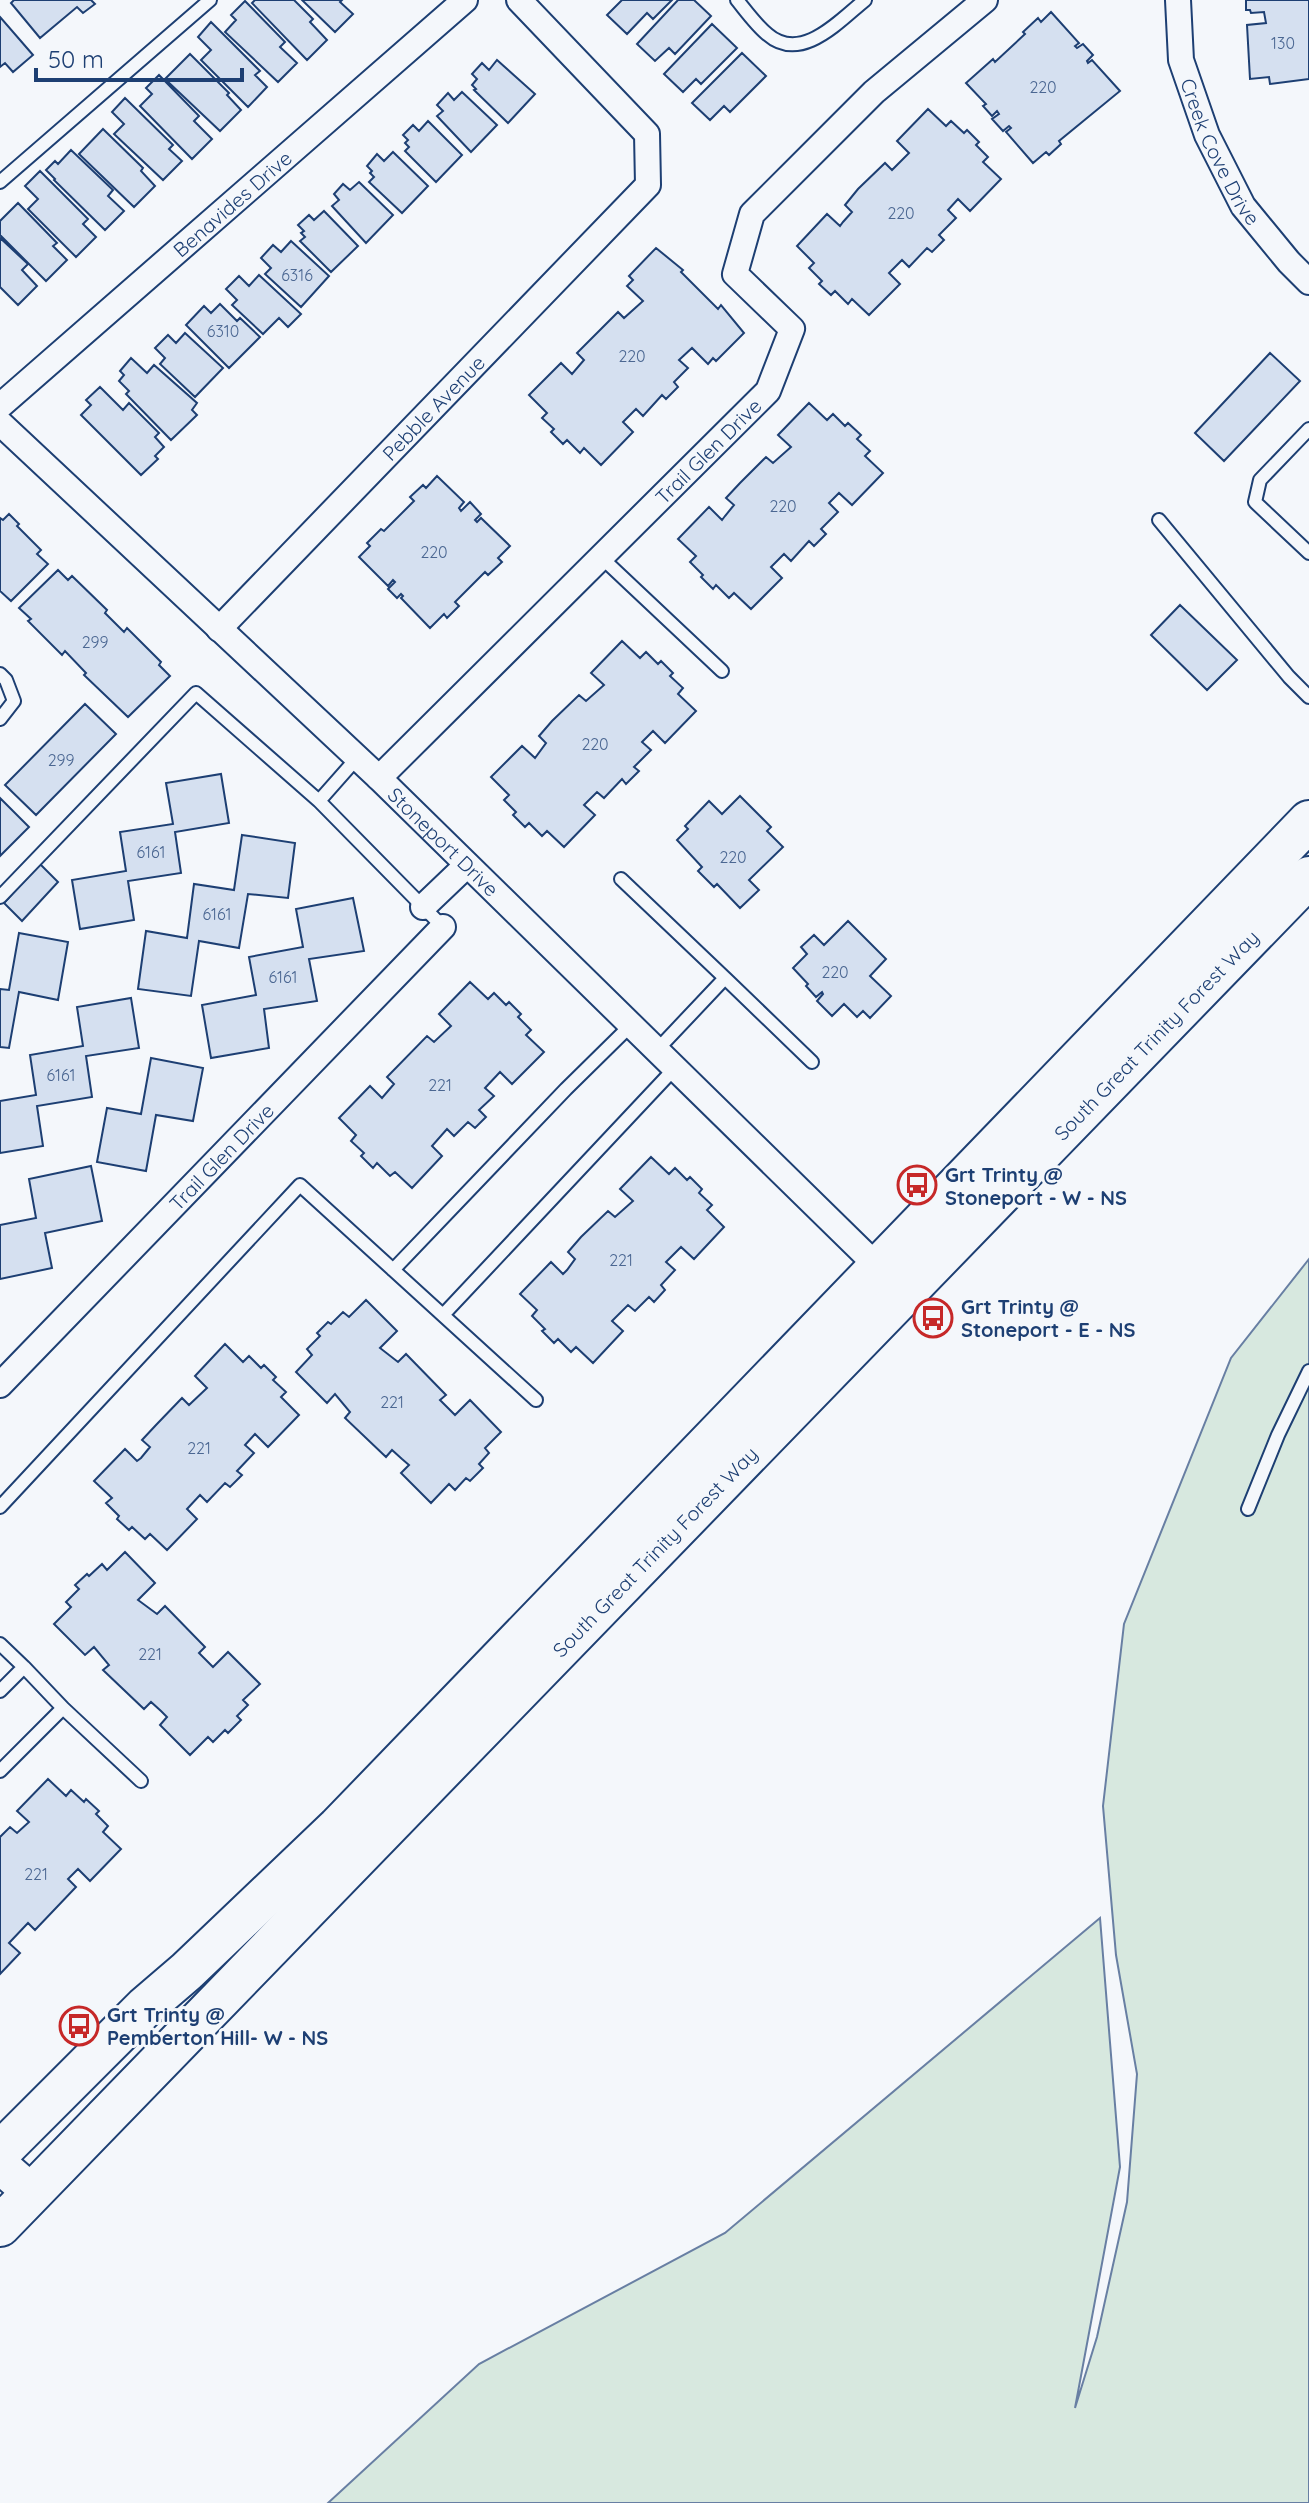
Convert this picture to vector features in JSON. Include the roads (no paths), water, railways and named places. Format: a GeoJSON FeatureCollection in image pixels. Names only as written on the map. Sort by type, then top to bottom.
{"type":"FeatureCollection","features":[{"type":"Feature","properties":{"kind":"main road","name":"South Great Trinity Forest Way"},"geometry":{"type":"LineString","coordinates":[[0,2152],[145,2007],[338,1827],[1309,821]]}},
{"type":"Feature","properties":{"kind":"main road","name":"South Great Trinity Forest Way"},"geometry":{"type":"LineString","coordinates":[[0,2226],[1309,877]]}},
{"type":"Feature","properties":{"kind":"street","name":"Benavides Drive"},"geometry":{"type":"LineString","coordinates":[[0,406],[465,0]]}},
{"type":"Feature","properties":{"kind":"street","name":"Pebble Avenue"},"geometry":{"type":"LineString","coordinates":[[219,629],[648,185],[647,134],[519,0]]}},
{"type":"Feature","properties":{"kind":"street","name":"Trail Glen Drive"},"geometry":{"type":"LineString","coordinates":[[379,778],[768,391],[792,329],[735,274],[752,214],[874,92],[985,0]]}},
{"type":"Feature","properties":{"kind":"street","name":"Creek Cove Drive"},"geometry":{"type":"LineString","coordinates":[[1178,0],[1181,60],[1207,135],[1243,206],[1309,282]]}},
{"type":"Feature","properties":{"kind":"street","name":"Stoneport Drive"},"geometry":{"type":"LineString","coordinates":[[0,423],[379,778],[878,1267]]}},
{"type":"Feature","properties":{"kind":"street"},"geometry":{"type":"LineString","coordinates":[[423,907],[467,865]]}},
{"type":"Feature","properties":{"kind":"street","name":"Trail Glen Drive"},"geometry":{"type":"LineString","coordinates":[[0,1385],[443,927]]}},
{"type":"Feature","properties":{"kind":"street"},"geometry":{"type":"LineString","coordinates":[[0,2165],[32,2193]]}},
{"type":"Feature","properties":{"kind":"lane"},"geometry":{"type":"LineString","coordinates":[[0,182],[210,0]]}},
{"type":"Feature","properties":{"kind":"lane"},"geometry":{"type":"LineString","coordinates":[[737,0],[768,35],[789,45],[816,40],[865,0]]}},
{"type":"Feature","properties":{"kind":"lane"},"geometry":{"type":"LineString","coordinates":[[1309,429],[1260,480],[1255,502],[1309,553]]}},
{"type":"Feature","properties":{"kind":"lane"},"geometry":{"type":"LineString","coordinates":[[1159,520],[1309,697]]}},
{"type":"Feature","properties":{"kind":"lane"},"geometry":{"type":"LineString","coordinates":[[601,557],[722,671]]}},
{"type":"Feature","properties":{"kind":"lane"},"geometry":{"type":"LineString","coordinates":[[0,674],[6,680],[14,701],[0,719]]}},
{"type":"Feature","properties":{"kind":"lane"},"geometry":{"type":"LineString","coordinates":[[0,897],[196,693],[319,801],[443,927]]}},
{"type":"Feature","properties":{"kind":"lane"},"geometry":{"type":"LineString","coordinates":[[319,801],[357,758]]}},
{"type":"Feature","properties":{"kind":"lane"},"geometry":{"type":"LineString","coordinates":[[621,879],[812,1062]]}},
{"type":"Feature","properties":{"kind":"lane"},"geometry":{"type":"LineString","coordinates":[[657,1050],[725,978]]}},
{"type":"Feature","properties":{"kind":"lane"},"geometry":{"type":"LineString","coordinates":[[393,1270],[631,1025]]}},
{"type":"Feature","properties":{"kind":"lane"},"geometry":{"type":"LineString","coordinates":[[443,1315],[675,1068]]}},
{"type":"Feature","properties":{"kind":"lane"},"geometry":{"type":"LineString","coordinates":[[0,1507],[300,1185],[536,1400]]}},
{"type":"Feature","properties":{"kind":"lane"},"geometry":{"type":"LineString","coordinates":[[1248,1509],[1278,1435],[1309,1371]]}},
{"type":"Feature","properties":{"kind":"lane"},"geometry":{"type":"LineString","coordinates":[[0,1644],[141,1781]]}},
{"type":"Feature","properties":{"kind":"lane"},"geometry":{"type":"LineString","coordinates":[[0,1691],[24,1667]]}},
{"type":"Feature","properties":{"kind":"lane"},"geometry":{"type":"LineString","coordinates":[[0,1771],[63,1708]]}},
{"type":"Feature","properties":{"kind":"place","name":"Grt Trinty @ Stoneport - W - NS"},"geometry":{"type":"Point","coordinates":[917,1185]}},
{"type":"Feature","properties":{"kind":"place","name":"Grt Trinty @ Stoneport - E - NS"},"geometry":{"type":"Point","coordinates":[933,1318]}},
{"type":"Feature","properties":{"kind":"place","name":"Grt Trinty @ Pemberton Hill- W - NS"},"geometry":{"type":"Point","coordinates":[79,2026]}}]}
